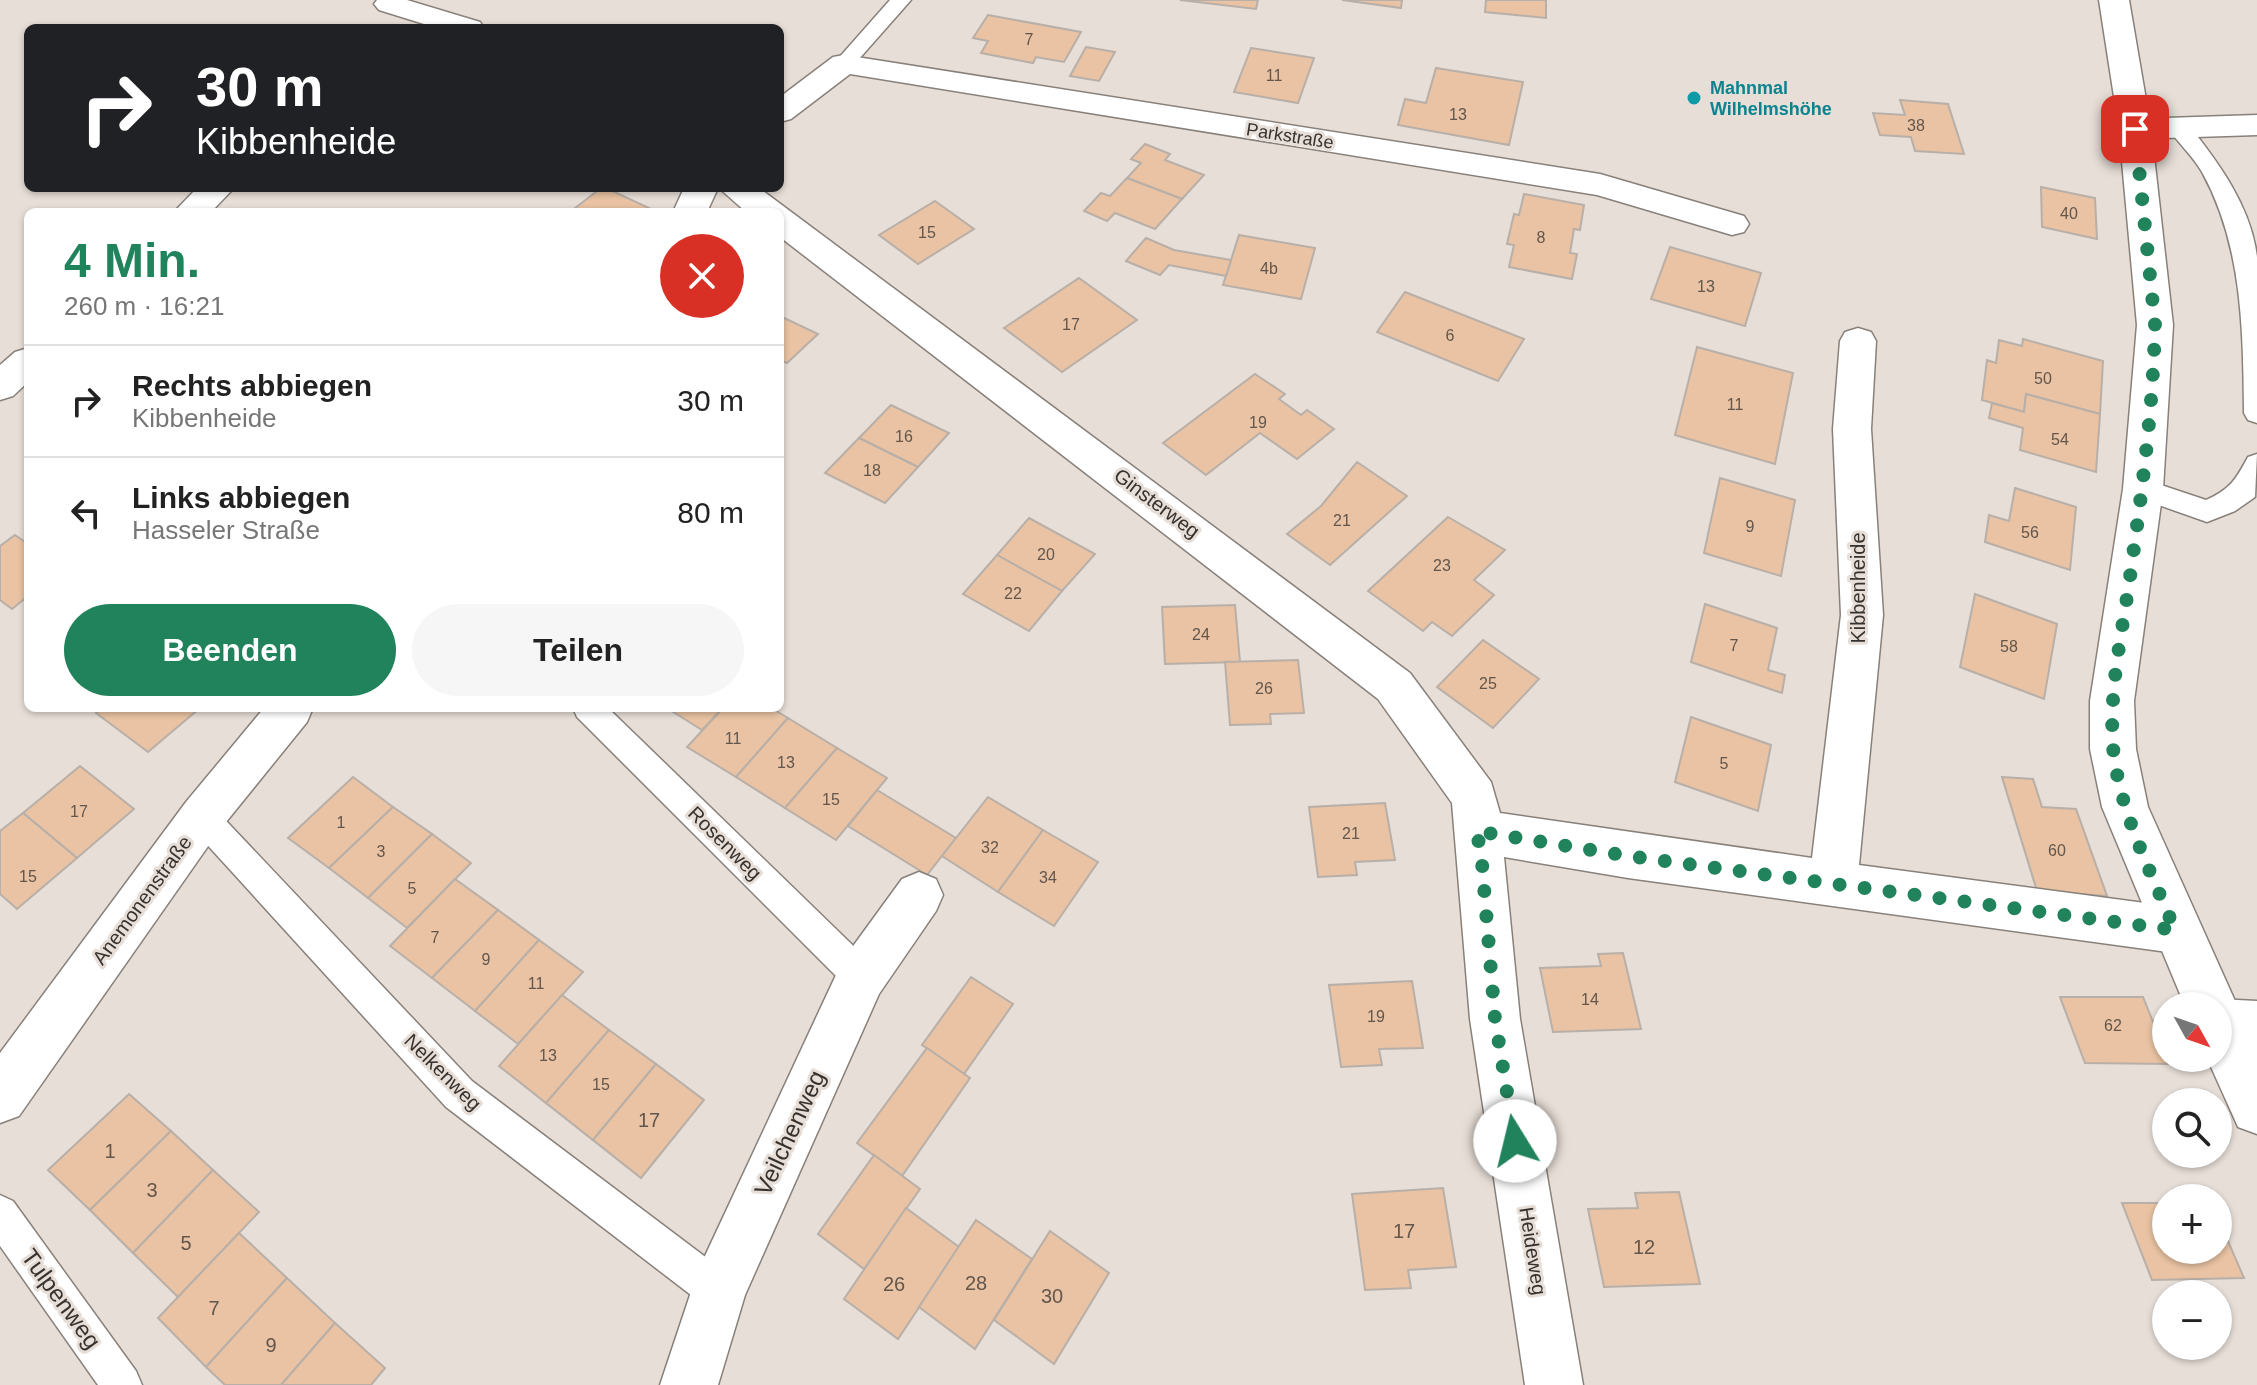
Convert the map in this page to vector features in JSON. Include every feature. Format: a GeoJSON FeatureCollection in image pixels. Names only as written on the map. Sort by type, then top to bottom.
{"type":"FeatureCollection","features":[{"type":"Feature","properties":{"kind":"street"},"geometry":{"type":"LineString","coordinates":[[2114,0],[2135,129],[2155,325],[2143,489],[2112,701],[2113,749],[2125,807],[2204,992]]}},
{"type":"Feature","properties":{"kind":"street"},"geometry":{"type":"LineString","coordinates":[[372,24],[390,2],[457,24]]}},
{"type":"Feature","properties":{"kind":"street"},"geometry":{"type":"LineString","coordinates":[[784,109],[844,64]]}},
{"type":"Feature","properties":{"kind":"street","name":"Parkstraße"},"geometry":{"type":"LineString","coordinates":[[844,64],[1600,185],[1732,224]]}},
{"type":"Feature","properties":{"kind":"street"},"geometry":{"type":"LineString","coordinates":[[2135,129],[2257,125]]}},
{"type":"Feature","properties":{"kind":"street"},"geometry":{"type":"LineString","coordinates":[[195,208],[213,192]]}},
{"type":"Feature","properties":{"kind":"street"},"geometry":{"type":"LineString","coordinates":[[742,192],[764,208]]}},
{"type":"Feature","properties":{"kind":"street","name":"Ginsterweg"},"geometry":{"type":"LineString","coordinates":[[784,223],[1394,686],[1475,797],[1476,831]]}},
{"type":"Feature","properties":{"kind":"street","name":"Kibbenheide"},"geometry":{"type":"LineString","coordinates":[[1833,881],[1862,615],[1852,429],[1858,341]]}},
{"type":"Feature","properties":{"kind":"street"},"geometry":{"type":"LineString","coordinates":[[0,386],[24,365]]}},
{"type":"Feature","properties":{"kind":"street","name":"Anemonenstraße"},"geometry":{"type":"LineString","coordinates":[[0,1097],[202,817],[288,712]]}},
{"type":"Feature","properties":{"kind":"street"},"geometry":{"type":"LineString","coordinates":[[1476,831],[1628,856],[1833,881],[2175,930]]}},
{"type":"Feature","properties":{"kind":"street","name":"Heideweg"},"geometry":{"type":"LineString","coordinates":[[1476,831],[1481,851],[1495,1019],[1554,1385]]}},
{"type":"Feature","properties":{"kind":"street","name":"Veilchenweg"},"geometry":{"type":"LineString","coordinates":[[689,1385],[718,1291],[861,977],[919,895]]}},
{"type":"Feature","properties":{"kind":"street"},"geometry":{"type":"LineString","coordinates":[[2232,1025],[2257,1026]]}},
{"type":"Feature","properties":{"kind":"street"},"geometry":{"type":"LineString","coordinates":[[2232,1054],[2257,1108]]}},
{"type":"Feature","properties":{"kind":"lane"},"geometry":{"type":"LineString","coordinates":[[844,64],[901,0]]}},
{"type":"Feature","properties":{"kind":"lane"},"geometry":{"type":"LineString","coordinates":[[2179,128],[2213,171],[2237,229],[2249,272],[2256,352],[2257,413]]}},
{"type":"Feature","properties":{"kind":"lane"},"geometry":{"type":"LineString","coordinates":[[2143,489],[2207,511],[2239,498],[2253,482],[2257,464]]}},
{"type":"Feature","properties":{"kind":"lane","name":"Rosenweg"},"geometry":{"type":"LineString","coordinates":[[592,712],[861,977]]}},
{"type":"Feature","properties":{"kind":"lane","name":"Nelkenweg"},"geometry":{"type":"LineString","coordinates":[[202,817],[459,1094],[718,1291]]}},
{"type":"Feature","properties":{"kind":"lane","name":"Tulpenweg"},"geometry":{"type":"LineString","coordinates":[[0,1214],[122,1385]]}},
{"type":"Feature","properties":{"kind":"building"},"geometry":{"type":"Polygon","coordinates":[[[1180,0],[1258,0],[1256,9],[1180,0]]]}},
{"type":"Feature","properties":{"kind":"building"},"geometry":{"type":"Polygon","coordinates":[[[1342,0],[1402,0],[1401,8],[1342,0]]]}},
{"type":"Feature","properties":{"kind":"building"},"geometry":{"type":"Polygon","coordinates":[[[1486,0],[1546,0],[1546,18],[1485,12],[1486,0]]]}},
{"type":"Feature","properties":{"kind":"building"},"geometry":{"type":"Polygon","coordinates":[[[988,15],[1081,32],[1064,62],[1036,57],[1033,63],[981,53],[988,41],[973,38],[988,15]]]}},
{"type":"Feature","properties":{"kind":"building"},"geometry":{"type":"Polygon","coordinates":[[[1086,47],[1115,52],[1099,81],[1070,76],[1086,47]]]}},
{"type":"Feature","properties":{"kind":"building"},"geometry":{"type":"Polygon","coordinates":[[[1251,48],[1314,58],[1298,103],[1234,92],[1251,48]]]}},
{"type":"Feature","properties":{"kind":"building"},"geometry":{"type":"Polygon","coordinates":[[[1436,68],[1523,82],[1509,145],[1398,125],[1405,99],[1426,103],[1436,68]]]}},
{"type":"Feature","properties":{"kind":"building"},"geometry":{"type":"Polygon","coordinates":[[[1900,100],[1948,104],[1964,154],[1915,151],[1911,137],[1880,135],[1873,113],[1905,115],[1900,100]]]}},
{"type":"Feature","properties":{"kind":"building"},"geometry":{"type":"Polygon","coordinates":[[[1145,144],[1170,154],[1165,160],[1204,175],[1182,199],[1127,178],[1141,163],[1131,159],[1145,144]]]}},
{"type":"Feature","properties":{"kind":"building"},"geometry":{"type":"Polygon","coordinates":[[[1127,178],[1182,199],[1155,229],[1115,213],[1107,221],[1084,211],[1101,193],[1110,196],[1127,178]]]}},
{"type":"Feature","properties":{"kind":"building"},"geometry":{"type":"Polygon","coordinates":[[[2041,187],[2095,198],[2097,239],[2042,227],[2041,187]]]}},
{"type":"Feature","properties":{"kind":"building"},"geometry":{"type":"Polygon","coordinates":[[[596,192],[615,192],[649,208],[575,208],[596,192]]]}},
{"type":"Feature","properties":{"kind":"building"},"geometry":{"type":"Polygon","coordinates":[[[1524,194],[1584,205],[1580,230],[1574,229],[1570,253],[1577,254],[1572,279],[1509,267],[1514,245],[1507,244],[1514,214],[1519,215],[1524,194]]]}},
{"type":"Feature","properties":{"kind":"building"},"geometry":{"type":"Polygon","coordinates":[[[935,201],[974,229],[918,264],[879,235],[935,201]]]}},
{"type":"Feature","properties":{"kind":"building"},"geometry":{"type":"Polygon","coordinates":[[[1239,235],[1315,248],[1301,299],[1223,285],[1239,235]]]}},
{"type":"Feature","properties":{"kind":"building"},"geometry":{"type":"Polygon","coordinates":[[[1146,238],[1174,250],[1231,260],[1226,276],[1169,265],[1160,275],[1126,261],[1146,238]]]}},
{"type":"Feature","properties":{"kind":"building"},"geometry":{"type":"Polygon","coordinates":[[[1670,247],[1761,273],[1745,326],[1651,299],[1670,247]]]}},
{"type":"Feature","properties":{"kind":"building"},"geometry":{"type":"Polygon","coordinates":[[[1079,278],[1137,320],[1062,372],[1004,328],[1079,278]]]}},
{"type":"Feature","properties":{"kind":"building"},"geometry":{"type":"Polygon","coordinates":[[[1405,292],[1524,339],[1498,381],[1377,332],[1405,292]]]}},
{"type":"Feature","properties":{"kind":"building"},"geometry":{"type":"Polygon","coordinates":[[[784,318],[818,334],[787,363],[784,362],[784,318]]]}},
{"type":"Feature","properties":{"kind":"building"},"geometry":{"type":"Polygon","coordinates":[[[2023,339],[2103,361],[2100,414],[2026,394],[2024,412],[1982,400],[1987,360],[1996,363],[1999,340],[2022,346],[2023,339]]]}},
{"type":"Feature","properties":{"kind":"building"},"geometry":{"type":"Polygon","coordinates":[[[1697,347],[1793,373],[1775,464],[1675,435],[1697,347]]]}},
{"type":"Feature","properties":{"kind":"building"},"geometry":{"type":"Polygon","coordinates":[[[1255,374],[1285,394],[1279,399],[1301,415],[1307,410],[1334,429],[1297,459],[1260,433],[1206,475],[1163,443],[1255,374]]]}},
{"type":"Feature","properties":{"kind":"building"},"geometry":{"type":"Polygon","coordinates":[[[2026,394],[2100,414],[2096,472],[2020,450],[2023,428],[1989,418],[1992,403],[2024,412],[2026,394]]]}},
{"type":"Feature","properties":{"kind":"building"},"geometry":{"type":"Polygon","coordinates":[[[891,405],[949,433],[918,467],[859,438],[891,405]]]}},
{"type":"Feature","properties":{"kind":"building"},"geometry":{"type":"Polygon","coordinates":[[[859,438],[918,467],[885,503],[825,473],[859,438]]]}},
{"type":"Feature","properties":{"kind":"building"},"geometry":{"type":"Polygon","coordinates":[[[1357,462],[1407,496],[1330,565],[1287,534],[1321,506],[1357,462]]]}},
{"type":"Feature","properties":{"kind":"building"},"geometry":{"type":"Polygon","coordinates":[[[1720,478],[1795,500],[1781,576],[1704,553],[1720,478]]]}},
{"type":"Feature","properties":{"kind":"building"},"geometry":{"type":"Polygon","coordinates":[[[2015,488],[2076,507],[2070,570],[1985,542],[1989,515],[2009,521],[2015,488]]]}},
{"type":"Feature","properties":{"kind":"building"},"geometry":{"type":"Polygon","coordinates":[[[1448,517],[1505,550],[1474,580],[1494,595],[1452,636],[1432,622],[1423,631],[1368,591],[1448,517]]]}},
{"type":"Feature","properties":{"kind":"building"},"geometry":{"type":"Polygon","coordinates":[[[1029,518],[1095,554],[1062,591],[997,555],[1029,518]]]}},
{"type":"Feature","properties":{"kind":"building"},"geometry":{"type":"Polygon","coordinates":[[[15,535],[24,541],[24,599],[12,609],[0,600],[0,546],[15,535]]]}},
{"type":"Feature","properties":{"kind":"building"},"geometry":{"type":"Polygon","coordinates":[[[997,555],[1062,591],[1029,631],[963,594],[997,555]]]}},
{"type":"Feature","properties":{"kind":"building"},"geometry":{"type":"Polygon","coordinates":[[[1975,594],[2057,624],[2044,699],[1960,667],[1975,594]]]}},
{"type":"Feature","properties":{"kind":"building"},"geometry":{"type":"Polygon","coordinates":[[[1705,604],[1777,628],[1768,670],[1785,675],[1782,693],[1691,662],[1705,604]]]}},
{"type":"Feature","properties":{"kind":"building"},"geometry":{"type":"Polygon","coordinates":[[[1235,605],[1240,662],[1165,664],[1162,607],[1235,605]]]}},
{"type":"Feature","properties":{"kind":"building"},"geometry":{"type":"Polygon","coordinates":[[[1483,640],[1539,679],[1493,728],[1437,687],[1483,640]]]}},
{"type":"Feature","properties":{"kind":"building"},"geometry":{"type":"Polygon","coordinates":[[[1298,660],[1304,713],[1270,714],[1271,724],[1230,725],[1225,662],[1298,660]]]}},
{"type":"Feature","properties":{"kind":"building"},"geometry":{"type":"Polygon","coordinates":[[[97,712],[195,712],[148,752],[97,712]]]}},
{"type":"Feature","properties":{"kind":"building"},"geometry":{"type":"Polygon","coordinates":[[[673,712],[719,712],[702,730],[673,712]]]}},
{"type":"Feature","properties":{"kind":"building"},"geometry":{"type":"Polygon","coordinates":[[[719,712],[778,712],[788,718],[736,777],[687,747],[719,712]]]}},
{"type":"Feature","properties":{"kind":"building"},"geometry":{"type":"Polygon","coordinates":[[[1691,717],[1771,745],[1758,811],[1675,782],[1691,717]]]}},
{"type":"Feature","properties":{"kind":"building"},"geometry":{"type":"Polygon","coordinates":[[[788,718],[837,748],[785,808],[736,777],[788,718]]]}},
{"type":"Feature","properties":{"kind":"building"},"geometry":{"type":"Polygon","coordinates":[[[837,748],[887,778],[836,840],[785,808],[837,748]]]}},
{"type":"Feature","properties":{"kind":"building"},"geometry":{"type":"Polygon","coordinates":[[[80,766],[134,809],[77,858],[23,813],[80,766]]]}},
{"type":"Feature","properties":{"kind":"building"},"geometry":{"type":"Polygon","coordinates":[[[353,777],[393,807],[329,868],[288,838],[353,777]]]}},
{"type":"Feature","properties":{"kind":"building"},"geometry":{"type":"Polygon","coordinates":[[[2002,777],[2033,779],[2042,807],[2076,809],[2107,896],[2037,891],[2002,777]]]}},
{"type":"Feature","properties":{"kind":"building"},"geometry":{"type":"Polygon","coordinates":[[[877,790],[956,838],[927,875],[848,826],[877,790]]]}},
{"type":"Feature","properties":{"kind":"building"},"geometry":{"type":"Polygon","coordinates":[[[988,797],[1043,830],[998,892],[942,856],[988,797]]]}},
{"type":"Feature","properties":{"kind":"building"},"geometry":{"type":"Polygon","coordinates":[[[1385,803],[1395,860],[1355,862],[1357,875],[1318,877],[1309,807],[1385,803]]]}},
{"type":"Feature","properties":{"kind":"building"},"geometry":{"type":"Polygon","coordinates":[[[393,807],[432,834],[368,898],[329,868],[393,807]]]}},
{"type":"Feature","properties":{"kind":"building"},"geometry":{"type":"Polygon","coordinates":[[[23,813],[77,858],[17,909],[0,894],[0,831],[23,813]]]}},
{"type":"Feature","properties":{"kind":"building"},"geometry":{"type":"Polygon","coordinates":[[[1043,830],[1098,862],[1054,926],[998,892],[1043,830]]]}},
{"type":"Feature","properties":{"kind":"building"},"geometry":{"type":"Polygon","coordinates":[[[432,834],[471,863],[407,928],[368,898],[432,834]]]}},
{"type":"Feature","properties":{"kind":"building"},"geometry":{"type":"Polygon","coordinates":[[[455,879],[498,910],[432,978],[390,946],[455,879]]]}},
{"type":"Feature","properties":{"kind":"building"},"geometry":{"type":"Polygon","coordinates":[[[498,910],[539,940],[475,1011],[432,978],[498,910]]]}},
{"type":"Feature","properties":{"kind":"building"},"geometry":{"type":"Polygon","coordinates":[[[539,940],[583,972],[518,1044],[475,1011],[539,940]]]}},
{"type":"Feature","properties":{"kind":"building"},"geometry":{"type":"Polygon","coordinates":[[[1623,953],[1641,1029],[1553,1032],[1540,968],[1601,966],[1598,954],[1623,953]]]}},
{"type":"Feature","properties":{"kind":"building"},"geometry":{"type":"Polygon","coordinates":[[[971,977],[1013,1004],[964,1074],[922,1045],[971,977]]]}},
{"type":"Feature","properties":{"kind":"building"},"geometry":{"type":"Polygon","coordinates":[[[1412,981],[1423,1048],[1379,1049],[1382,1065],[1341,1067],[1329,985],[1412,981]]]}},
{"type":"Feature","properties":{"kind":"building"},"geometry":{"type":"Polygon","coordinates":[[[562,995],[609,1030],[546,1103],[499,1066],[562,995]]]}},
{"type":"Feature","properties":{"kind":"building"},"geometry":{"type":"Polygon","coordinates":[[[2060,997],[2143,997],[2152,1019],[2152,1064],[2085,1063],[2060,997]]]}},
{"type":"Feature","properties":{"kind":"building"},"geometry":{"type":"Polygon","coordinates":[[[609,1030],[656,1064],[593,1140],[546,1103],[609,1030]]]}},
{"type":"Feature","properties":{"kind":"building"},"geometry":{"type":"Polygon","coordinates":[[[927,1048],[970,1078],[902,1176],[857,1143],[927,1048]]]}},
{"type":"Feature","properties":{"kind":"building"},"geometry":{"type":"Polygon","coordinates":[[[656,1064],[704,1100],[641,1178],[593,1140],[656,1064]]]}},
{"type":"Feature","properties":{"kind":"building"},"geometry":{"type":"Polygon","coordinates":[[[129,1094],[171,1131],[90,1210],[48,1170],[129,1094]]]}},
{"type":"Feature","properties":{"kind":"building"},"geometry":{"type":"Polygon","coordinates":[[[171,1131],[213,1170],[133,1253],[90,1210],[171,1131]]]}},
{"type":"Feature","properties":{"kind":"building"},"geometry":{"type":"Polygon","coordinates":[[[874,1155],[920,1189],[864,1269],[818,1234],[874,1155]]]}},
{"type":"Feature","properties":{"kind":"building"},"geometry":{"type":"Polygon","coordinates":[[[213,1170],[259,1212],[178,1297],[133,1253],[213,1170]]]}},
{"type":"Feature","properties":{"kind":"building"},"geometry":{"type":"Polygon","coordinates":[[[1443,1188],[1456,1267],[1408,1270],[1411,1288],[1365,1290],[1352,1194],[1443,1188]]]}},
{"type":"Feature","properties":{"kind":"building"},"geometry":{"type":"Polygon","coordinates":[[[1679,1192],[1700,1284],[1604,1287],[1588,1209],[1638,1208],[1635,1193],[1679,1192]]]}},
{"type":"Feature","properties":{"kind":"building"},"geometry":{"type":"Polygon","coordinates":[[[2122,1203],[2152,1203],[2152,1264],[2232,1264],[2232,1250],[2244,1278],[2152,1280],[2122,1203]]]}},
{"type":"Feature","properties":{"kind":"building"},"geometry":{"type":"Polygon","coordinates":[[[906,1208],[959,1247],[898,1339],[844,1299],[906,1208]]]}},
{"type":"Feature","properties":{"kind":"building"},"geometry":{"type":"Polygon","coordinates":[[[976,1220],[1032,1259],[975,1349],[919,1307],[976,1220]]]}},
{"type":"Feature","properties":{"kind":"building"},"geometry":{"type":"Polygon","coordinates":[[[1050,1231],[1109,1273],[1054,1364],[994,1320],[1050,1231]]]}},
{"type":"Feature","properties":{"kind":"building"},"geometry":{"type":"Polygon","coordinates":[[[239,1233],[287,1278],[206,1367],[158,1318],[239,1233]]]}},
{"type":"Feature","properties":{"kind":"building"},"geometry":{"type":"Polygon","coordinates":[[[287,1278],[335,1323],[281,1385],[225,1385],[206,1367],[287,1278]]]}},
{"type":"Feature","properties":{"kind":"building"},"geometry":{"type":"Polygon","coordinates":[[[335,1323],[385,1368],[371,1385],[281,1385],[335,1323]]]}},
{"type":"Feature","properties":{"kind":"place","name":"Mahnmal Wilhelmshöhe"},"geometry":{"type":"Point","coordinates":[1694,98]}},
{"type":"Feature","properties":{"kind":"route"},"geometry":{"type":"LineString","coordinates":[[1515,1141],[1495,1019],[1481,851],[1476,831],[1628,856],[1833,881],[2175,930],[2125,807],[2113,749],[2112,701],[2143,489],[2154,357],[2155,325],[2135,129]]}}]}
